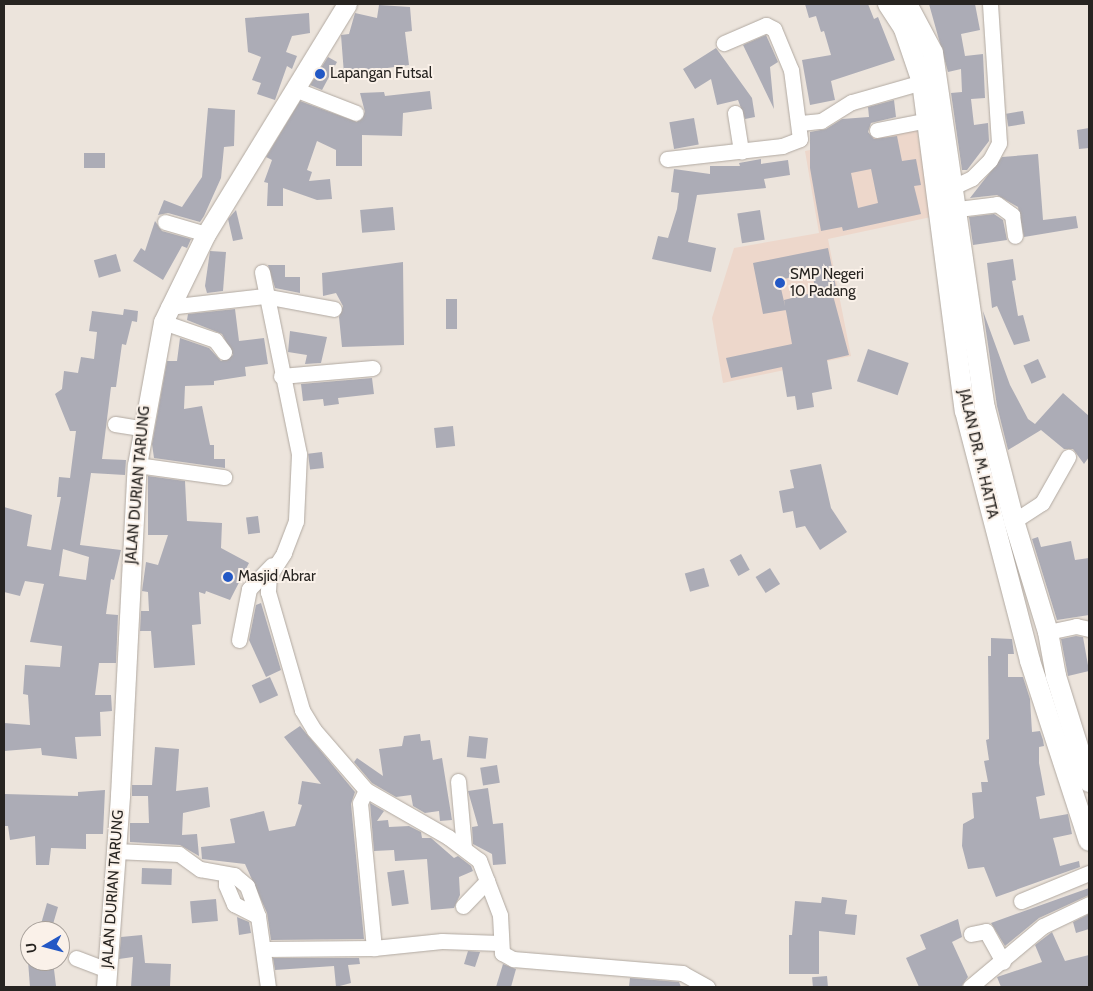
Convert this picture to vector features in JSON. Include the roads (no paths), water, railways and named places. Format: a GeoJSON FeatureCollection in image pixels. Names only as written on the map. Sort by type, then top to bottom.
{"type":"FeatureCollection","features":[{"type":"Feature","properties":{"kind":"main road","name":"JALAN DR. M. HATTA"},"geometry":{"type":"LineString","coordinates":[[888,4],[904,29],[922,82],[966,411],[1030,661],[1089,841]]}},
{"type":"Feature","properties":{"kind":"main road","name":"JALAN DR. M. HATTA"},"geometry":{"type":"LineString","coordinates":[[906,4],[933,53],[958,209],[985,408],[1014,521],[1048,632],[1056,676],[1088,775]]}},
{"type":"Feature","properties":{"kind":"street","name":"JALAN DURIAN TARUNG"},"geometry":{"type":"LineString","coordinates":[[106,979],[116,851],[137,465],[141,428],[166,315],[206,234],[297,90],[347,4]]}},
{"type":"Feature","properties":{"kind":"street"},"geometry":{"type":"LineString","coordinates":[[953,187],[972,178],[990,160],[999,142],[996,46],[990,4]]}},
{"type":"Feature","properties":{"kind":"street"},"geometry":{"type":"LineString","coordinates":[[667,160],[791,145],[800,139],[801,123],[791,70],[774,29],[766,25],[724,43]]}},
{"type":"Feature","properties":{"kind":"street"},"geometry":{"type":"LineString","coordinates":[[801,123],[821,121],[852,102],[922,82]]}},
{"type":"Feature","properties":{"kind":"street"},"geometry":{"type":"LineString","coordinates":[[297,90],[356,113]]}},
{"type":"Feature","properties":{"kind":"street"},"geometry":{"type":"LineString","coordinates":[[735,113],[741,152]]}},
{"type":"Feature","properties":{"kind":"street"},"geometry":{"type":"LineString","coordinates":[[877,130],[928,120]]}},
{"type":"Feature","properties":{"kind":"street"},"geometry":{"type":"LineString","coordinates":[[958,209],[997,204],[1012,215],[1015,236]]}},
{"type":"Feature","properties":{"kind":"street"},"geometry":{"type":"LineString","coordinates":[[165,222],[206,234]]}},
{"type":"Feature","properties":{"kind":"street"},"geometry":{"type":"LineString","coordinates":[[262,272],[264,296],[299,454],[296,521],[284,553],[269,576],[268,592],[302,710],[326,746],[366,790],[464,848],[478,860],[500,915],[502,953],[514,959],[682,973],[706,987]]}},
{"type":"Feature","properties":{"kind":"street"},"geometry":{"type":"LineString","coordinates":[[166,315],[264,296],[334,309]]}},
{"type":"Feature","properties":{"kind":"street"},"geometry":{"type":"LineString","coordinates":[[166,315],[215,340],[224,352]]}},
{"type":"Feature","properties":{"kind":"street"},"geometry":{"type":"LineString","coordinates":[[281,376],[373,368]]}},
{"type":"Feature","properties":{"kind":"street"},"geometry":{"type":"LineString","coordinates":[[115,424],[141,428]]}},
{"type":"Feature","properties":{"kind":"street"},"geometry":{"type":"LineString","coordinates":[[1014,521],[1042,503],[1068,457]]}},
{"type":"Feature","properties":{"kind":"street"},"geometry":{"type":"LineString","coordinates":[[137,465],[224,477]]}},
{"type":"Feature","properties":{"kind":"street"},"geometry":{"type":"LineString","coordinates":[[240,640],[249,590],[284,553]]}},
{"type":"Feature","properties":{"kind":"street"},"geometry":{"type":"LineString","coordinates":[[1048,632],[1076,626],[1089,629]]}},
{"type":"Feature","properties":{"kind":"street"},"geometry":{"type":"LineString","coordinates":[[458,781],[464,848]]}},
{"type":"Feature","properties":{"kind":"street"},"geometry":{"type":"LineString","coordinates":[[366,790],[360,803],[374,948]]}},
{"type":"Feature","properties":{"kind":"street"},"geometry":{"type":"LineString","coordinates":[[116,851],[179,854],[200,869],[226,874],[226,885],[234,904],[258,916],[268,987]]}},
{"type":"Feature","properties":{"kind":"street"},"geometry":{"type":"LineString","coordinates":[[1020,901],[1089,873]]}},
{"type":"Feature","properties":{"kind":"street"},"geometry":{"type":"LineString","coordinates":[[463,906],[487,881]]}},
{"type":"Feature","properties":{"kind":"street"},"geometry":{"type":"LineString","coordinates":[[970,987],[1003,962],[1054,918],[1089,904]]}},
{"type":"Feature","properties":{"kind":"street"},"geometry":{"type":"LineString","coordinates":[[971,934],[986,931],[1003,962]]}},
{"type":"Feature","properties":{"kind":"street"},"geometry":{"type":"LineString","coordinates":[[264,949],[374,948],[442,942],[500,943]]}},
{"type":"Feature","properties":{"kind":"street"},"geometry":{"type":"LineString","coordinates":[[76,958],[106,979]]}},
{"type":"Feature","properties":{"kind":"place","name":"Lapangan Futsal"},"geometry":{"type":"Point","coordinates":[320,74]}},
{"type":"Feature","properties":{"kind":"place","name":"SMP Negeri 10 Padang"},"geometry":{"type":"Point","coordinates":[780,283]}},
{"type":"Feature","properties":{"kind":"place","name":"Masjid Abrar"},"geometry":{"type":"Point","coordinates":[228,577]}}]}
